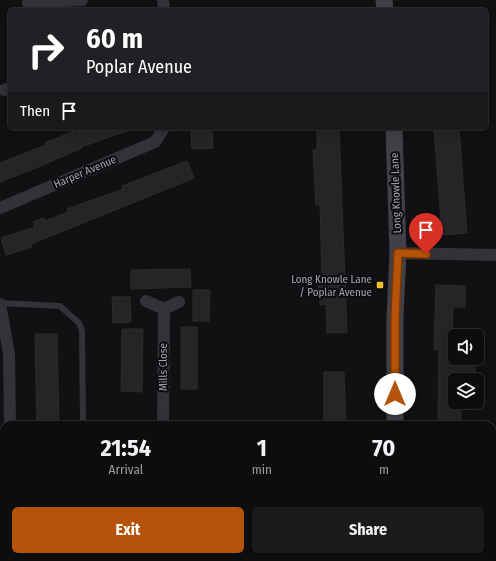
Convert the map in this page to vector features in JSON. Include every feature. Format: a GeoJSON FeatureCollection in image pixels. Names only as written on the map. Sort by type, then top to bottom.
{"type":"FeatureCollection","features":[{"type":"Feature","properties":{"kind":"main road","name":"Long Knowle Lane"},"geometry":{"type":"LineString","coordinates":[[394,130],[398,253],[395,317],[395,421]]}},
{"type":"Feature","properties":{"kind":"street"},"geometry":{"type":"LineString","coordinates":[[28,3],[46,6],[82,0]]}},
{"type":"Feature","properties":{"kind":"street","name":"Harper Avenue"},"geometry":{"type":"LineString","coordinates":[[0,208],[155,142],[163,130]]}},
{"type":"Feature","properties":{"kind":"street"},"geometry":{"type":"LineString","coordinates":[[398,253],[496,255]]}},
{"type":"Feature","properties":{"kind":"street"},"geometry":{"type":"LineString","coordinates":[[146,301],[164,309],[179,302]]}},
{"type":"Feature","properties":{"kind":"street"},"geometry":{"type":"LineString","coordinates":[[0,303],[9,354],[10,421]]}},
{"type":"Feature","properties":{"kind":"street","name":"Mills Close"},"geometry":{"type":"LineString","coordinates":[[163,421],[164,309]]}},
{"type":"Feature","properties":{"kind":"lane"},"geometry":{"type":"LineString","coordinates":[[0,303],[60,306],[79,322],[82,331],[83,421]]}},
{"type":"Feature","properties":{"kind":"building"},"geometry":{"type":"Polygon","coordinates":[[[83,130],[130,130],[81,147],[82,148],[43,165],[0,182],[0,163],[46,145],[45,143],[74,131],[75,133],[83,130]]]}},
{"type":"Feature","properties":{"kind":"building"},"geometry":{"type":"Polygon","coordinates":[[[191,130],[212,130],[213,148],[192,149],[191,130]]]}},
{"type":"Feature","properties":{"kind":"building"},"geometry":{"type":"Polygon","coordinates":[[[317,130],[339,130],[347,332],[327,333],[326,304],[320,305],[318,280],[322,280],[320,205],[316,205],[313,150],[317,150],[317,130]]]}},
{"type":"Feature","properties":{"kind":"building"},"geometry":{"type":"Polygon","coordinates":[[[434,130],[459,130],[467,233],[442,235],[434,130]]]}},
{"type":"Feature","properties":{"kind":"building"},"geometry":{"type":"Polygon","coordinates":[[[187,161],[194,178],[31,244],[32,247],[6,255],[1,238],[35,227],[33,222],[44,218],[45,221],[68,212],[67,209],[123,189],[122,186],[187,161]]]}},
{"type":"Feature","properties":{"kind":"building"},"geometry":{"type":"Polygon","coordinates":[[[190,269],[191,287],[131,289],[131,270],[190,269]]]}},
{"type":"Feature","properties":{"kind":"building"},"geometry":{"type":"Polygon","coordinates":[[[436,285],[465,286],[465,307],[453,307],[452,329],[448,329],[448,365],[475,365],[475,373],[448,373],[448,409],[461,410],[461,421],[438,421],[439,350],[434,349],[436,285]]]}},
{"type":"Feature","properties":{"kind":"building"},"geometry":{"type":"Polygon","coordinates":[[[193,290],[210,290],[209,321],[193,321],[193,290]]]}},
{"type":"Feature","properties":{"kind":"building"},"geometry":{"type":"Polygon","coordinates":[[[112,297],[130,297],[131,322],[113,323],[112,297]]]}},
{"type":"Feature","properties":{"kind":"building"},"geometry":{"type":"Polygon","coordinates":[[[181,327],[197,327],[197,389],[181,389],[181,327]]]}},
{"type":"Feature","properties":{"kind":"building"},"geometry":{"type":"Polygon","coordinates":[[[122,329],[143,329],[142,392],[121,391],[122,329]]]}},
{"type":"Feature","properties":{"kind":"building"},"geometry":{"type":"Polygon","coordinates":[[[35,334],[57,334],[59,421],[37,421],[35,334]]]}},
{"type":"Feature","properties":{"kind":"building"},"geometry":{"type":"Polygon","coordinates":[[[324,372],[344,372],[346,421],[324,421],[324,372]]]}},
{"type":"Feature","properties":{"kind":"place","name":"Long Knowle Lane / Poplar Avenue"},"geometry":{"type":"Point","coordinates":[380,285]}},
{"type":"Feature","properties":{"kind":"route"},"geometry":{"type":"LineString","coordinates":[[395,394],[395,317],[398,253],[426,254]]}}]}
